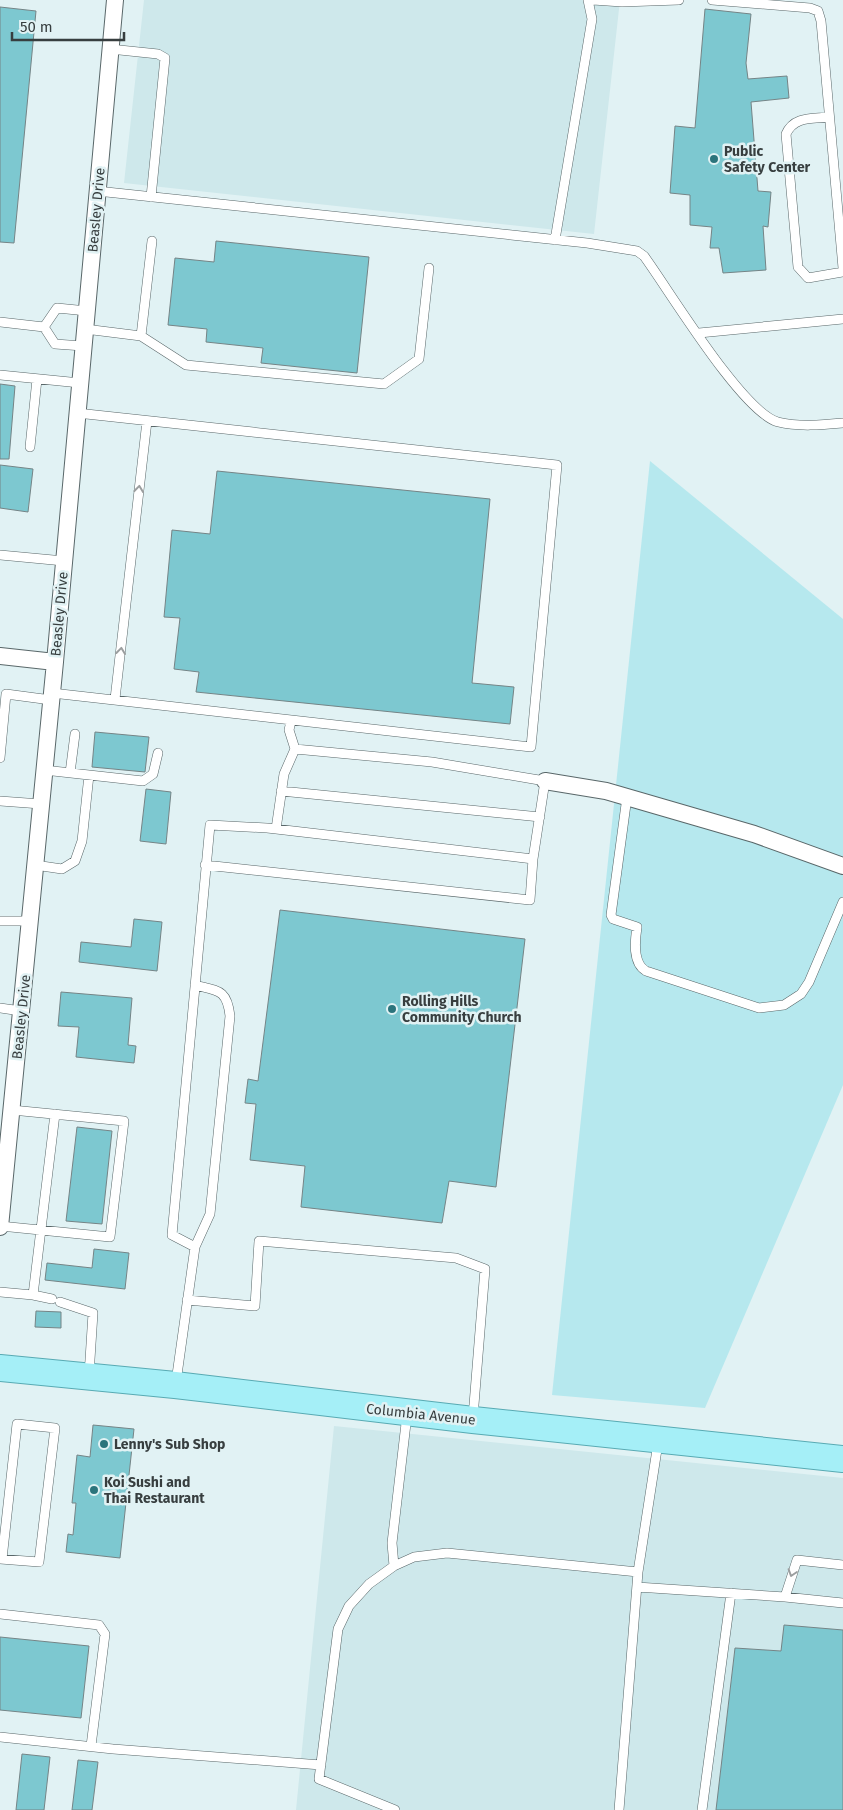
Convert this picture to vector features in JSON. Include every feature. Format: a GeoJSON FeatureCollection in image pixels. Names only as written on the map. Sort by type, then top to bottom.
{"type":"FeatureCollection","features":[{"type":"Feature","properties":{"kind":"main road","name":"Columbia Avenue"},"geometry":{"type":"LineString","coordinates":[[0,1368],[176,1385],[473,1420],[659,1438],[843,1459]]}},
{"type":"Feature","properties":{"kind":"street","name":"Beasley Drive"},"geometry":{"type":"LineString","coordinates":[[0,1226],[52,697],[115,0]]}},
{"type":"Feature","properties":{"kind":"street"},"geometry":{"type":"LineString","coordinates":[[0,656],[55,662]]}},
{"type":"Feature","properties":{"kind":"street"},"geometry":{"type":"LineString","coordinates":[[545,781],[606,791],[754,834],[843,866]]}},
{"type":"Feature","properties":{"kind":"lane"},"geometry":{"type":"LineString","coordinates":[[555,240],[592,19],[588,0]]}},
{"type":"Feature","properties":{"kind":"lane"},"geometry":{"type":"LineString","coordinates":[[593,0],[679,0]]}},
{"type":"Feature","properties":{"kind":"lane"},"geometry":{"type":"LineString","coordinates":[[712,0],[810,8],[818,11],[821,21],[843,268]]}},
{"type":"Feature","properties":{"kind":"lane"},"geometry":{"type":"LineString","coordinates":[[110,49],[158,54],[164,58],[151,197]]}},
{"type":"Feature","properties":{"kind":"lane"},"geometry":{"type":"LineString","coordinates":[[829,117],[796,121],[790,125],[786,134],[798,267],[808,278],[843,272]]}},
{"type":"Feature","properties":{"kind":"lane"},"geometry":{"type":"LineString","coordinates":[[98,191],[637,250],[644,256],[739,391],[761,413],[777,422],[804,425],[843,423]]}},
{"type":"Feature","properties":{"kind":"lane"},"geometry":{"type":"LineString","coordinates":[[141,336],[152,241]]}},
{"type":"Feature","properties":{"kind":"lane"},"geometry":{"type":"LineString","coordinates":[[85,329],[141,336],[186,365],[384,384],[419,359],[429,268]]}},
{"type":"Feature","properties":{"kind":"lane"},"geometry":{"type":"LineString","coordinates":[[44,327],[57,308],[86,311]]}},
{"type":"Feature","properties":{"kind":"lane"},"geometry":{"type":"LineString","coordinates":[[699,333],[843,319]]}},
{"type":"Feature","properties":{"kind":"lane"},"geometry":{"type":"LineString","coordinates":[[0,322],[44,327]]}},
{"type":"Feature","properties":{"kind":"lane"},"geometry":{"type":"LineString","coordinates":[[44,327],[55,344],[83,346]]}},
{"type":"Feature","properties":{"kind":"lane"},"geometry":{"type":"LineString","coordinates":[[0,375],[80,382]]}},
{"type":"Feature","properties":{"kind":"lane"},"geometry":{"type":"LineString","coordinates":[[30,447],[37,379]]}},
{"type":"Feature","properties":{"kind":"lane"},"geometry":{"type":"LineString","coordinates":[[0,758],[3,692],[52,697],[115,699],[196,711],[531,747],[557,465],[77,413]]}},
{"type":"Feature","properties":{"kind":"lane"},"geometry":{"type":"LineString","coordinates":[[115,699],[147,421]]}},
{"type":"Feature","properties":{"kind":"lane"},"geometry":{"type":"LineString","coordinates":[[0,554],[64,561]]}},
{"type":"Feature","properties":{"kind":"lane"},"geometry":{"type":"LineString","coordinates":[[276,829],[284,774],[295,749],[289,730],[291,721]]}},
{"type":"Feature","properties":{"kind":"lane"},"geometry":{"type":"LineString","coordinates":[[70,773],[75,734]]}},
{"type":"Feature","properties":{"kind":"lane"},"geometry":{"type":"LineString","coordinates":[[205,865],[530,900],[545,781],[432,762],[295,749]]}},
{"type":"Feature","properties":{"kind":"lane"},"geometry":{"type":"LineString","coordinates":[[44,770],[143,781],[153,774],[158,753]]}},
{"type":"Feature","properties":{"kind":"lane"},"geometry":{"type":"LineString","coordinates":[[35,865],[62,869],[75,861],[82,841],[89,775]]}},
{"type":"Feature","properties":{"kind":"lane"},"geometry":{"type":"LineString","coordinates":[[281,791],[540,817]]}},
{"type":"Feature","properties":{"kind":"lane"},"geometry":{"type":"LineString","coordinates":[[627,797],[611,915],[614,919],[637,927],[635,939],[638,963],[646,971],[759,1008],[784,1005],[801,994],[809,982],[843,902]]}},
{"type":"Feature","properties":{"kind":"lane"},"geometry":{"type":"LineString","coordinates":[[0,801],[41,804]]}},
{"type":"Feature","properties":{"kind":"lane"},"geometry":{"type":"LineString","coordinates":[[195,1247],[172,1235],[210,825],[276,829],[534,860]]}},
{"type":"Feature","properties":{"kind":"lane"},"geometry":{"type":"LineString","coordinates":[[0,921],[30,921]]}},
{"type":"Feature","properties":{"kind":"lane"},"geometry":{"type":"LineString","coordinates":[[176,1385],[195,1247],[210,1214],[230,1016],[229,1001],[221,991],[195,985]]}},
{"type":"Feature","properties":{"kind":"lane"},"geometry":{"type":"LineString","coordinates":[[0,1008],[21,1011]]}},
{"type":"Feature","properties":{"kind":"lane"},"geometry":{"type":"LineString","coordinates":[[0,1226],[110,1237],[124,1121],[12,1110]]}},
{"type":"Feature","properties":{"kind":"lane"},"geometry":{"type":"LineString","coordinates":[[33,1295],[55,1114]]}},
{"type":"Feature","properties":{"kind":"lane"},"geometry":{"type":"LineString","coordinates":[[188,1300],[255,1306],[259,1241],[456,1258],[485,1268],[473,1420]]}},
{"type":"Feature","properties":{"kind":"lane"},"geometry":{"type":"LineString","coordinates":[[0,1292],[33,1295],[56,1300],[93,1313],[89,1377]]}},
{"type":"Feature","properties":{"kind":"lane"},"geometry":{"type":"LineString","coordinates":[[394,1566],[392,1543],[407,1412]]}},
{"type":"Feature","properties":{"kind":"lane"},"geometry":{"type":"LineString","coordinates":[[16,1424],[56,1428],[39,1562],[1,1559],[16,1424]]}},
{"type":"Feature","properties":{"kind":"lane"},"geometry":{"type":"LineString","coordinates":[[619,1810],[638,1572],[659,1438]]}},
{"type":"Feature","properties":{"kind":"lane"},"geometry":{"type":"LineString","coordinates":[[395,1810],[319,1779],[338,1629],[349,1606],[368,1584],[394,1566],[414,1556],[447,1552],[638,1572]]}},
{"type":"Feature","properties":{"kind":"lane"},"geometry":{"type":"LineString","coordinates":[[785,1597],[797,1560],[843,1565]]}},
{"type":"Feature","properties":{"kind":"lane"},"geometry":{"type":"LineString","coordinates":[[637,1587],[843,1603]]}},
{"type":"Feature","properties":{"kind":"lane"},"geometry":{"type":"LineString","coordinates":[[702,1810],[731,1593]]}},
{"type":"Feature","properties":{"kind":"lane"},"geometry":{"type":"LineString","coordinates":[[0,1614],[99,1625],[105,1634],[91,1746]]}},
{"type":"Feature","properties":{"kind":"lane"},"geometry":{"type":"LineString","coordinates":[[0,1737],[321,1765]]}},
{"type":"Feature","properties":{"kind":"shaded area"},"geometry":{"type":"Polygon","coordinates":[[[144,0],[620,0],[594,234],[124,183],[144,0]]]}},
{"type":"Feature","properties":{"kind":"shaded area"},"geometry":{"type":"Polygon","coordinates":[[[650,461],[843,619],[843,1085],[705,1408],[552,1395],[650,461]]]}},
{"type":"Feature","properties":{"kind":"shaded area"},"geometry":{"type":"Polygon","coordinates":[[[334,1426],[843,1478],[843,1810],[296,1810],[334,1426]]]}},
{"type":"Feature","properties":{"kind":"building"},"geometry":{"type":"Polygon","coordinates":[[[0,7],[36,11],[14,243],[0,242],[0,7]]]}},
{"type":"Feature","properties":{"kind":"building","name":"Public Safety Center"},"geometry":{"type":"Polygon","coordinates":[[[705,9],[751,14],[746,63],[748,79],[787,76],[789,98],[751,102],[758,191],[771,192],[768,227],[763,226],[766,270],[723,273],[719,248],[710,248],[712,227],[690,225],[690,195],[670,193],[675,126],[695,128],[705,9]]]}},
{"type":"Feature","properties":{"kind":"building"},"geometry":{"type":"Polygon","coordinates":[[[216,241],[369,257],[357,373],[261,363],[263,348],[206,342],[207,329],[168,325],[175,258],[214,262],[216,241]]]}},
{"type":"Feature","properties":{"kind":"building"},"geometry":{"type":"Polygon","coordinates":[[[0,384],[15,386],[9,459],[0,459],[0,384]]]}},
{"type":"Feature","properties":{"kind":"building"},"geometry":{"type":"Polygon","coordinates":[[[0,465],[33,469],[28,512],[0,508],[0,465]]]}},
{"type":"Feature","properties":{"kind":"building"},"geometry":{"type":"Polygon","coordinates":[[[217,471],[490,499],[472,683],[514,687],[510,724],[196,692],[199,672],[174,669],[180,618],[164,617],[172,530],[210,534],[217,471]]]}},
{"type":"Feature","properties":{"kind":"building"},"geometry":{"type":"Polygon","coordinates":[[[95,732],[149,737],[145,772],[92,767],[95,732]]]}},
{"type":"Feature","properties":{"kind":"building"},"geometry":{"type":"Polygon","coordinates":[[[146,789],[171,792],[166,844],[140,841],[146,789]]]}},
{"type":"Feature","properties":{"kind":"building","name":"Rolling Hills Community Church"},"geometry":{"type":"Polygon","coordinates":[[[280,910],[525,939],[496,1187],[449,1181],[442,1223],[301,1207],[305,1166],[250,1160],[256,1104],[245,1103],[248,1079],[258,1081],[280,910]]]}},
{"type":"Feature","properties":{"kind":"building"},"geometry":{"type":"Polygon","coordinates":[[[134,919],[162,922],[157,971],[79,962],[81,942],[131,947],[134,919]]]}},
{"type":"Feature","properties":{"kind":"building"},"geometry":{"type":"Polygon","coordinates":[[[61,992],[132,998],[128,1045],[136,1046],[134,1063],[76,1057],[79,1027],[58,1026],[61,992]]]}},
{"type":"Feature","properties":{"kind":"building"},"geometry":{"type":"Polygon","coordinates":[[[77,1127],[112,1131],[102,1224],[66,1221],[77,1127]]]}},
{"type":"Feature","properties":{"kind":"building"},"geometry":{"type":"Polygon","coordinates":[[[94,1249],[129,1253],[125,1289],[45,1280],[47,1263],[92,1268],[94,1249]]]}},
{"type":"Feature","properties":{"kind":"building"},"geometry":{"type":"Polygon","coordinates":[[[36,1311],[61,1312],[61,1328],[35,1327],[36,1311]]]}},
{"type":"Feature","properties":{"kind":"building"},"geometry":{"type":"Polygon","coordinates":[[[93,1425],[134,1429],[120,1558],[66,1552],[68,1534],[73,1535],[76,1503],[72,1503],[77,1455],[90,1457],[93,1425]]]}},
{"type":"Feature","properties":{"kind":"building"},"geometry":{"type":"Polygon","coordinates":[[[784,1625],[843,1630],[843,1810],[716,1810],[735,1648],[781,1651],[784,1625]]]}},
{"type":"Feature","properties":{"kind":"building"},"geometry":{"type":"Polygon","coordinates":[[[0,1637],[89,1646],[81,1718],[0,1710],[0,1637]]]}},
{"type":"Feature","properties":{"kind":"building"},"geometry":{"type":"Polygon","coordinates":[[[22,1754],[50,1757],[44,1810],[16,1810],[22,1754]]]}},
{"type":"Feature","properties":{"kind":"building"},"geometry":{"type":"Polygon","coordinates":[[[78,1760],[98,1762],[92,1810],[72,1810],[78,1760]]]}},
{"type":"Feature","properties":{"kind":"place","name":"Public Safety Center"},"geometry":{"type":"Point","coordinates":[714,159]}},
{"type":"Feature","properties":{"kind":"place","name":"Rolling Hills Community Church"},"geometry":{"type":"Point","coordinates":[392,1009]}},
{"type":"Feature","properties":{"kind":"place","name":"Lenny's Sub Shop"},"geometry":{"type":"Point","coordinates":[104,1444]}},
{"type":"Feature","properties":{"kind":"place","name":"Koi Sushi and Thai Restaurant"},"geometry":{"type":"Point","coordinates":[94,1490]}}]}
